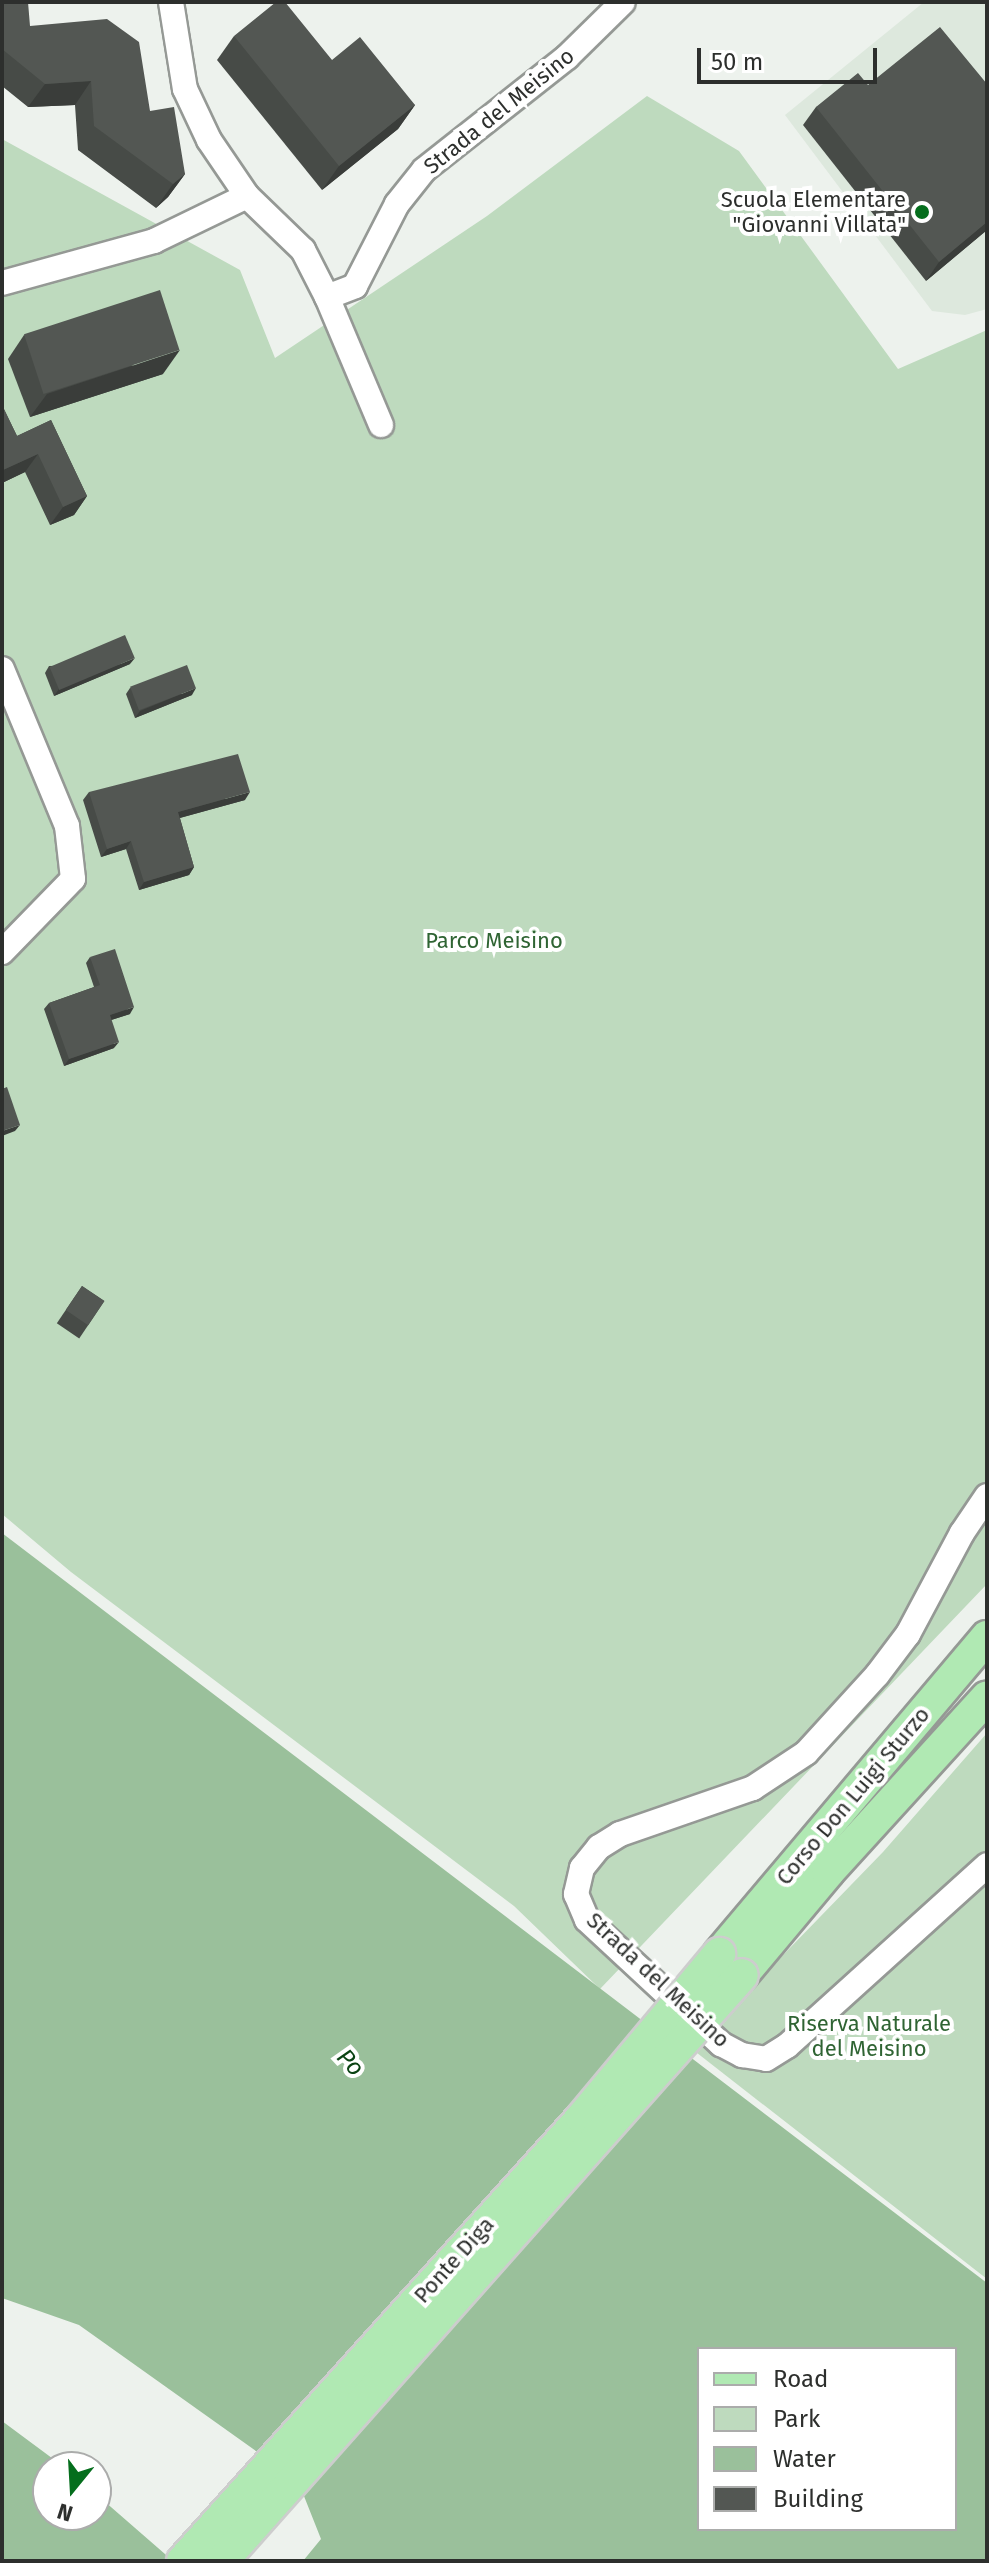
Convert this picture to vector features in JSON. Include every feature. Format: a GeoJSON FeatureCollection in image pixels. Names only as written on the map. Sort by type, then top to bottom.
{"type":"FeatureCollection","features":[{"type":"Feature","properties":{"kind":"main road","name":"Corso Don Luigi Sturzo"},"geometry":{"type":"LineString","coordinates":[[731,1964],[987,1637]]}},
{"type":"Feature","properties":{"kind":"main road","name":"Corso Don Luigi Sturzo"},"geometry":{"type":"LineString","coordinates":[[731,1964],[828,1872],[987,1697]]}},
{"type":"Feature","properties":{"kind":"main road","name":"Ponte Diga"},"geometry":{"type":"LineString","coordinates":[[183,2561],[582,2118],[731,1964]]}},
{"type":"Feature","properties":{"kind":"main road","name":"Ponte Diga"},"geometry":{"type":"LineString","coordinates":[[222,2561],[731,1964]]}},
{"type":"Feature","properties":{"kind":"street"},"geometry":{"type":"LineString","coordinates":[[171,2],[185,89],[209,140],[247,196],[303,250],[327,297],[381,425]]}},
{"type":"Feature","properties":{"kind":"street","name":"Strada del Meisino"},"geometry":{"type":"LineString","coordinates":[[327,297],[355,286],[397,204],[424,170],[567,57],[623,2]]}},
{"type":"Feature","properties":{"kind":"street"},"geometry":{"type":"LineString","coordinates":[[2,283],[154,241],[247,196]]}},
{"type":"Feature","properties":{"kind":"street"},"geometry":{"type":"LineString","coordinates":[[2,669],[67,826],[73,879],[2,952]]}},
{"type":"Feature","properties":{"kind":"street","name":"Strada del Meisino"},"geometry":{"type":"LineString","coordinates":[[987,1496],[962,1533],[908,1634],[877,1675],[806,1753],[753,1788],[620,1834],[599,1847],[582,1868],[576,1894],[587,1920],[721,2044],[742,2055],[766,2059],[787,2046],[987,1865]]}},
{"type":"Feature","properties":{"kind":"shaded area","name":"Scuola Elementare \"Giovanni Villata\""},"geometry":{"type":"Polygon","coordinates":[[[924,2],[987,2],[987,309],[965,315],[932,311],[785,115],[924,2]]]}},
{"type":"Feature","properties":{"kind":"green space","name":"Parco Meisino"},"geometry":{"type":"Polygon","coordinates":[[[647,96],[739,151],[898,369],[987,330],[987,1584],[600,1989],[514,1906],[71,1572],[2,1514],[2,139],[240,270],[275,358],[487,216],[647,96]]]}},
{"type":"Feature","properties":{"kind":"green space","name":"Riserva Naturale del Meisino"},"geometry":{"type":"Polygon","coordinates":[[[987,1733],[987,2279],[692,2049],[883,1852],[987,1733]]]}},
{"type":"Feature","properties":{"kind":"water","name":"Po"},"geometry":{"type":"Polygon","coordinates":[[[2,1533],[987,2283],[987,2561],[303,2561],[321,2539],[298,2481],[79,2325],[2,2298],[2,1533]]]}},
{"type":"Feature","properties":{"kind":"water"},"geometry":{"type":"Polygon","coordinates":[[[2,2421],[42,2451],[32,2451],[32,2531],[112,2531],[112,2508],[173,2561],[2,2561],[2,2421]]]}},
{"type":"Feature","properties":{"kind":"building"},"geometry":{"type":"Polygon","coordinates":[[[2,2],[28,2],[30,26],[107,19],[139,42],[150,111],[174,107],[185,174],[173,184],[94,126],[91,81],[45,84],[2,49],[2,2]]]}},
{"type":"Feature","properties":{"kind":"building"},"geometry":{"type":"Polygon","coordinates":[[[276,2],[285,2],[332,60],[360,37],[415,105],[339,166],[234,36],[276,2]]]}},
{"type":"Feature","properties":{"kind":"building"},"geometry":{"type":"Polygon","coordinates":[[[940,27],[987,84],[987,222],[939,262],[816,107],[858,73],[868,85],[940,27]]]}},
{"type":"Feature","properties":{"kind":"building"},"geometry":{"type":"Polygon","coordinates":[[[160,290],[179,350],[43,394],[24,334],[160,290]]]}},
{"type":"Feature","properties":{"kind":"building"},"geometry":{"type":"Polygon","coordinates":[[[2,405],[17,436],[51,420],[87,496],[63,507],[38,454],[3,470],[2,405]]]}},
{"type":"Feature","properties":{"kind":"building"},"geometry":{"type":"Polygon","coordinates":[[[125,635],[135,658],[59,690],[50,667],[125,635]]]}},
{"type":"Feature","properties":{"kind":"building"},"geometry":{"type":"Polygon","coordinates":[[[187,665],[196,688],[139,710],[130,687],[187,665]]]}},
{"type":"Feature","properties":{"kind":"building"},"geometry":{"type":"Polygon","coordinates":[[[238,754],[250,792],[178,812],[194,867],[144,882],[131,841],[107,849],[89,792],[238,754]]]}},
{"type":"Feature","properties":{"kind":"building"},"geometry":{"type":"Polygon","coordinates":[[[115,949],[134,1007],[110,1015],[119,1042],[69,1059],[49,1003],[100,985],[90,957],[115,949]]]}},
{"type":"Feature","properties":{"kind":"building"},"geometry":{"type":"Polygon","coordinates":[[[7,1087],[20,1125],[2,1131],[2,1089],[7,1087]]]}},
{"type":"Feature","properties":{"kind":"building"},"geometry":{"type":"Polygon","coordinates":[[[82,1286],[104,1301],[88,1325],[66,1310],[82,1286]]]}},
{"type":"Feature","properties":{"kind":"place","name":"Scuola Elementare \"Giovanni Villata\""},"geometry":{"type":"Point","coordinates":[922,212]}}]}
